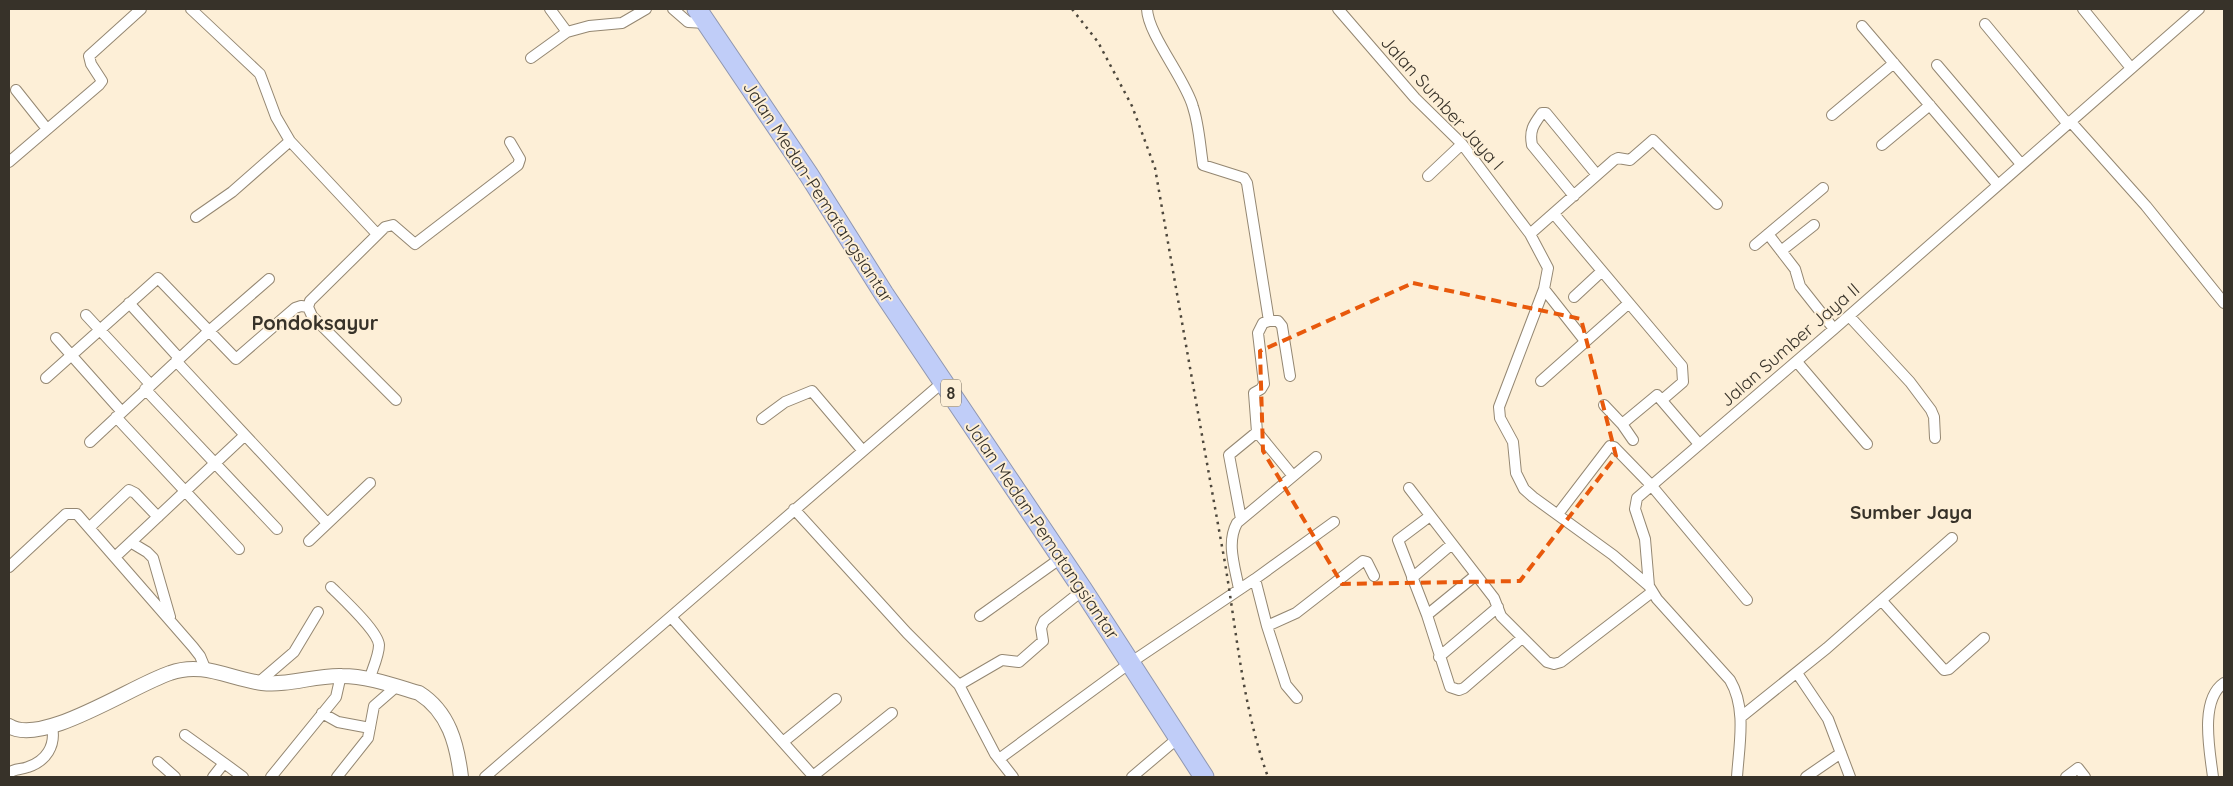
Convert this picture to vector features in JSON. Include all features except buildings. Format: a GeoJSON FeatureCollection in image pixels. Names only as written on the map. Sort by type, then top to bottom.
{"type":"FeatureCollection","features":[{"type":"Feature","properties":{"kind":"highway","name":"Jalan Medan-Pematangsiantar"},"geometry":{"type":"LineString","coordinates":[[701,16],[798,158],[884,294],[1083,590],[1204,777]]}},
{"type":"Feature","properties":{"kind":"street"},"geometry":{"type":"LineString","coordinates":[[9,162],[99,85],[102,81],[91,64],[90,56],[141,9]]}},
{"type":"Feature","properties":{"kind":"street"},"geometry":{"type":"LineString","coordinates":[[191,9],[260,74],[276,117],[290,141],[378,234]]}},
{"type":"Feature","properties":{"kind":"street"},"geometry":{"type":"LineString","coordinates":[[550,9],[567,32]]}},
{"type":"Feature","properties":{"kind":"street"},"geometry":{"type":"LineString","coordinates":[[531,58],[567,32],[588,26],[622,23],[646,9]]}},
{"type":"Feature","properties":{"kind":"street"},"geometry":{"type":"LineString","coordinates":[[673,9],[688,22],[701,16]]}},
{"type":"Feature","properties":{"kind":"street"},"geometry":{"type":"LineString","coordinates":[[2083,9],[2131,68]]}},
{"type":"Feature","properties":{"kind":"street","name":"Jalan Sumber Jaya II"},"geometry":{"type":"LineString","coordinates":[[1650,589],[1645,539],[1635,502],[1651,485],[1849,316],[2199,9]]}},
{"type":"Feature","properties":{"kind":"street","name":"Jalan Sumber Jaya I"},"geometry":{"type":"LineString","coordinates":[[1341,10],[1415,98],[1462,144],[1530,234],[1548,268],[1544,289],[1499,412],[1513,442],[1516,473],[1524,489],[1613,555],[1650,589]]}},
{"type":"Feature","properties":{"kind":"street"},"geometry":{"type":"LineString","coordinates":[[1146,11],[1193,106],[1203,165],[1244,178],[1246,182],[1269,321]]}},
{"type":"Feature","properties":{"kind":"street"},"geometry":{"type":"LineString","coordinates":[[1985,24],[2069,122],[2146,206],[2224,303]]}},
{"type":"Feature","properties":{"kind":"street"},"geometry":{"type":"LineString","coordinates":[[1862,26],[1998,185]]}},
{"type":"Feature","properties":{"kind":"street"},"geometry":{"type":"LineString","coordinates":[[1832,115],[1894,63]]}},
{"type":"Feature","properties":{"kind":"street"},"geometry":{"type":"LineString","coordinates":[[1937,65],[2021,164]]}},
{"type":"Feature","properties":{"kind":"street"},"geometry":{"type":"LineString","coordinates":[[16,90],[47,129]]}},
{"type":"Feature","properties":{"kind":"street"},"geometry":{"type":"LineString","coordinates":[[1882,146],[1930,105]]}},
{"type":"Feature","properties":{"kind":"street"},"geometry":{"type":"LineString","coordinates":[[1574,196],[1532,144],[1530,135],[1532,126],[1542,113],[1546,113],[1597,175]]}},
{"type":"Feature","properties":{"kind":"street"},"geometry":{"type":"LineString","coordinates":[[1530,234],[1618,158],[1630,160],[1653,140],[1717,204]]}},
{"type":"Feature","properties":{"kind":"street"},"geometry":{"type":"LineString","coordinates":[[196,216],[232,192],[290,141]]}},
{"type":"Feature","properties":{"kind":"street"},"geometry":{"type":"LineString","coordinates":[[396,400],[312,316],[308,306],[310,301],[385,227],[393,225],[413,244],[419,242],[518,165],[520,159],[510,142]]}},
{"type":"Feature","properties":{"kind":"street"},"geometry":{"type":"LineString","coordinates":[[1428,176],[1462,144]]}},
{"type":"Feature","properties":{"kind":"street"},"geometry":{"type":"LineString","coordinates":[[1755,245],[1823,188]]}},
{"type":"Feature","properties":{"kind":"street"},"geometry":{"type":"LineString","coordinates":[[1554,214],[1630,303],[1684,371],[1683,382],[1662,400]]}},
{"type":"Feature","properties":{"kind":"street"},"geometry":{"type":"LineString","coordinates":[[1782,251],[1814,225]]}},
{"type":"Feature","properties":{"kind":"street"},"geometry":{"type":"LineString","coordinates":[[1768,234],[1795,269],[1800,286],[1834,329]]}},
{"type":"Feature","properties":{"kind":"street"},"geometry":{"type":"LineString","coordinates":[[1574,297],[1602,271]]}},
{"type":"Feature","properties":{"kind":"street"},"geometry":{"type":"LineString","coordinates":[[46,378],[155,279],[159,278],[236,359],[295,308],[308,306]]}},
{"type":"Feature","properties":{"kind":"street"},"geometry":{"type":"LineString","coordinates":[[90,442],[178,359],[269,280]]}},
{"type":"Feature","properties":{"kind":"street"},"geometry":{"type":"LineString","coordinates":[[1544,289],[1585,341]]}},
{"type":"Feature","properties":{"kind":"street"},"geometry":{"type":"LineString","coordinates":[[129,303],[244,436],[328,523]]}},
{"type":"Feature","properties":{"kind":"street"},"geometry":{"type":"LineString","coordinates":[[1541,381],[1630,303]]}},
{"type":"Feature","properties":{"kind":"street"},"geometry":{"type":"LineString","coordinates":[[86,315],[148,387],[277,529]]}},
{"type":"Feature","properties":{"kind":"street"},"geometry":{"type":"LineString","coordinates":[[1849,316],[1910,382],[1931,410],[1934,417],[1935,438]]}},
{"type":"Feature","properties":{"kind":"street"},"geometry":{"type":"LineString","coordinates":[[1290,376],[1282,326],[1278,321],[1263,323],[1258,333],[1264,384],[1261,390],[1254,393],[1257,432],[1292,476]]}},
{"type":"Feature","properties":{"kind":"street"},"geometry":{"type":"LineString","coordinates":[[56,338],[119,414],[239,549]]}},
{"type":"Feature","properties":{"kind":"street"},"geometry":{"type":"LineString","coordinates":[[1796,362],[1867,444]]}},
{"type":"Feature","properties":{"kind":"street"},"geometry":{"type":"LineString","coordinates":[[485,777],[672,618],[794,509],[943,382]]}},
{"type":"Feature","properties":{"kind":"street"},"geometry":{"type":"LineString","coordinates":[[762,419],[785,402],[812,391],[862,451]]}},
{"type":"Feature","properties":{"kind":"street"},"geometry":{"type":"LineString","coordinates":[[1622,424],[1655,396],[1659,396],[1699,444]]}},
{"type":"Feature","properties":{"kind":"street"},"geometry":{"type":"LineString","coordinates":[[1604,405],[1634,440]]}},
{"type":"Feature","properties":{"kind":"street"},"geometry":{"type":"LineString","coordinates":[[1241,519],[1228,458],[1257,432]]}},
{"type":"Feature","properties":{"kind":"street"},"geometry":{"type":"LineString","coordinates":[[115,557],[244,436]]}},
{"type":"Feature","properties":{"kind":"street"},"geometry":{"type":"LineString","coordinates":[[1558,514],[1601,456],[1612,446],[1651,485],[1746,600]]}},
{"type":"Feature","properties":{"kind":"street"},"geometry":{"type":"LineString","coordinates":[[1239,589],[1231,544],[1233,532],[1241,519],[1316,457]]}},
{"type":"Feature","properties":{"kind":"street"},"geometry":{"type":"LineString","coordinates":[[309,541],[370,482]]}},
{"type":"Feature","properties":{"kind":"street"},"geometry":{"type":"LineString","coordinates":[[1408,488],[1476,575],[1498,607],[1501,616],[1547,662],[1554,664],[1561,662],[1650,589],[1730,680],[1736,690],[1741,717],[1737,777]]}},
{"type":"Feature","properties":{"kind":"street"},"geometry":{"type":"LineString","coordinates":[[90,527],[129,490],[135,493],[158,518]]}},
{"type":"Feature","properties":{"kind":"street"},"geometry":{"type":"LineString","coordinates":[[794,509],[907,633],[959,685],[999,759],[1013,777]]}},
{"type":"Feature","properties":{"kind":"street"},"geometry":{"type":"LineString","coordinates":[[9,566],[66,514],[76,514],[90,527],[200,656],[205,668]]}},
{"type":"Feature","properties":{"kind":"street"},"geometry":{"type":"LineString","coordinates":[[1430,516],[1398,540],[1427,615],[1450,687],[1459,690],[1522,638]]}},
{"type":"Feature","properties":{"kind":"street"},"geometry":{"type":"LineString","coordinates":[[999,759],[1130,663],[1255,579],[1334,522]]}},
{"type":"Feature","properties":{"kind":"street"},"geometry":{"type":"LineString","coordinates":[[1741,717],[1797,673],[1882,601],[1952,538]]}},
{"type":"Feature","properties":{"kind":"street"},"geometry":{"type":"LineString","coordinates":[[132,543],[153,558],[168,613],[179,631]]}},
{"type":"Feature","properties":{"kind":"street"},"geometry":{"type":"LineString","coordinates":[[1412,578],[1452,544]]}},
{"type":"Feature","properties":{"kind":"street"},"geometry":{"type":"LineString","coordinates":[[980,616],[1061,558]]}},
{"type":"Feature","properties":{"kind":"street"},"geometry":{"type":"LineString","coordinates":[[1267,626],[1286,618],[1312,602],[1363,560],[1367,562],[1374,576]]}},
{"type":"Feature","properties":{"kind":"street"},"geometry":{"type":"LineString","coordinates":[[1427,615],[1476,575]]}},
{"type":"Feature","properties":{"kind":"street"},"geometry":{"type":"LineString","coordinates":[[1255,579],[1267,626],[1286,685],[1297,698]]}},
{"type":"Feature","properties":{"kind":"street"},"geometry":{"type":"LineString","coordinates":[[331,587],[356,612],[378,641],[379,648],[369,680]]}},
{"type":"Feature","properties":{"kind":"street"},"geometry":{"type":"LineString","coordinates":[[959,685],[1002,660],[1016,663],[1022,660],[1043,641],[1041,628],[1044,621],[1083,590]]}},
{"type":"Feature","properties":{"kind":"street"},"geometry":{"type":"LineString","coordinates":[[1882,601],[1944,670],[1949,669],[1984,638]]}},
{"type":"Feature","properties":{"kind":"street"},"geometry":{"type":"LineString","coordinates":[[1439,657],[1498,607]]}},
{"type":"Feature","properties":{"kind":"street"},"geometry":{"type":"LineString","coordinates":[[259,682],[297,648],[318,612]]}},
{"type":"Feature","properties":{"kind":"street"},"geometry":{"type":"LineString","coordinates":[[672,618],[814,777],[892,713]]}},
{"type":"Feature","properties":{"kind":"street"},"geometry":{"type":"LineString","coordinates":[[9,726],[21,731],[52,727],[170,673],[183,669],[205,668],[274,684],[341,676],[397,686],[419,693],[426,698],[453,733],[462,777]]}},
{"type":"Feature","properties":{"kind":"street"},"geometry":{"type":"LineString","coordinates":[[1797,673],[1828,719],[1850,777]]}},
{"type":"Feature","properties":{"kind":"street"},"geometry":{"type":"LineString","coordinates":[[271,777],[336,697],[341,676]]}},
{"type":"Feature","properties":{"kind":"street"},"geometry":{"type":"LineString","coordinates":[[2212,777],[2207,726],[2216,690],[2224,683]]}},
{"type":"Feature","properties":{"kind":"street"},"geometry":{"type":"LineString","coordinates":[[337,777],[365,742],[374,706],[397,686]]}},
{"type":"Feature","properties":{"kind":"street"},"geometry":{"type":"LineString","coordinates":[[783,742],[836,700]]}},
{"type":"Feature","properties":{"kind":"street"},"geometry":{"type":"LineString","coordinates":[[322,713],[338,722],[370,728]]}},
{"type":"Feature","properties":{"kind":"street"},"geometry":{"type":"LineString","coordinates":[[9,773],[26,768],[46,756],[54,737],[52,727]]}},
{"type":"Feature","properties":{"kind":"street"},"geometry":{"type":"LineString","coordinates":[[185,735],[243,777]]}},
{"type":"Feature","properties":{"kind":"street"},"geometry":{"type":"LineString","coordinates":[[1132,777],[1178,738]]}},
{"type":"Feature","properties":{"kind":"street"},"geometry":{"type":"LineString","coordinates":[[1806,777],[1841,753]]}},
{"type":"Feature","properties":{"kind":"street"},"geometry":{"type":"LineString","coordinates":[[158,762],[175,777]]}},
{"type":"Feature","properties":{"kind":"street"},"geometry":{"type":"LineString","coordinates":[[213,777],[224,763]]}},
{"type":"Feature","properties":{"kind":"street"},"geometry":{"type":"LineString","coordinates":[[2066,777],[2078,768],[2085,777]]}},
{"type":"Feature","properties":{"kind":"highlighted area"},"geometry":{"type":"Polygon","coordinates":[[[1413,283],[1581,319],[1616,456],[1520,581],[1342,584],[1263,451],[1260,351],[1413,283]]]}},
{"type":"Feature","properties":{"kind":"railway"},"geometry":{"type":"LineString","coordinates":[[1072,9],[1098,42],[1132,106],[1155,168],[1252,725],[1268,777]]}},
{"type":"Feature","properties":{"kind":"district","name":"Pondoksayur"},"geometry":{"type":"Point","coordinates":[315,323]}},
{"type":"Feature","properties":{"kind":"district","name":"Sumber Jaya"},"geometry":{"type":"Point","coordinates":[1911,512]}}]}
